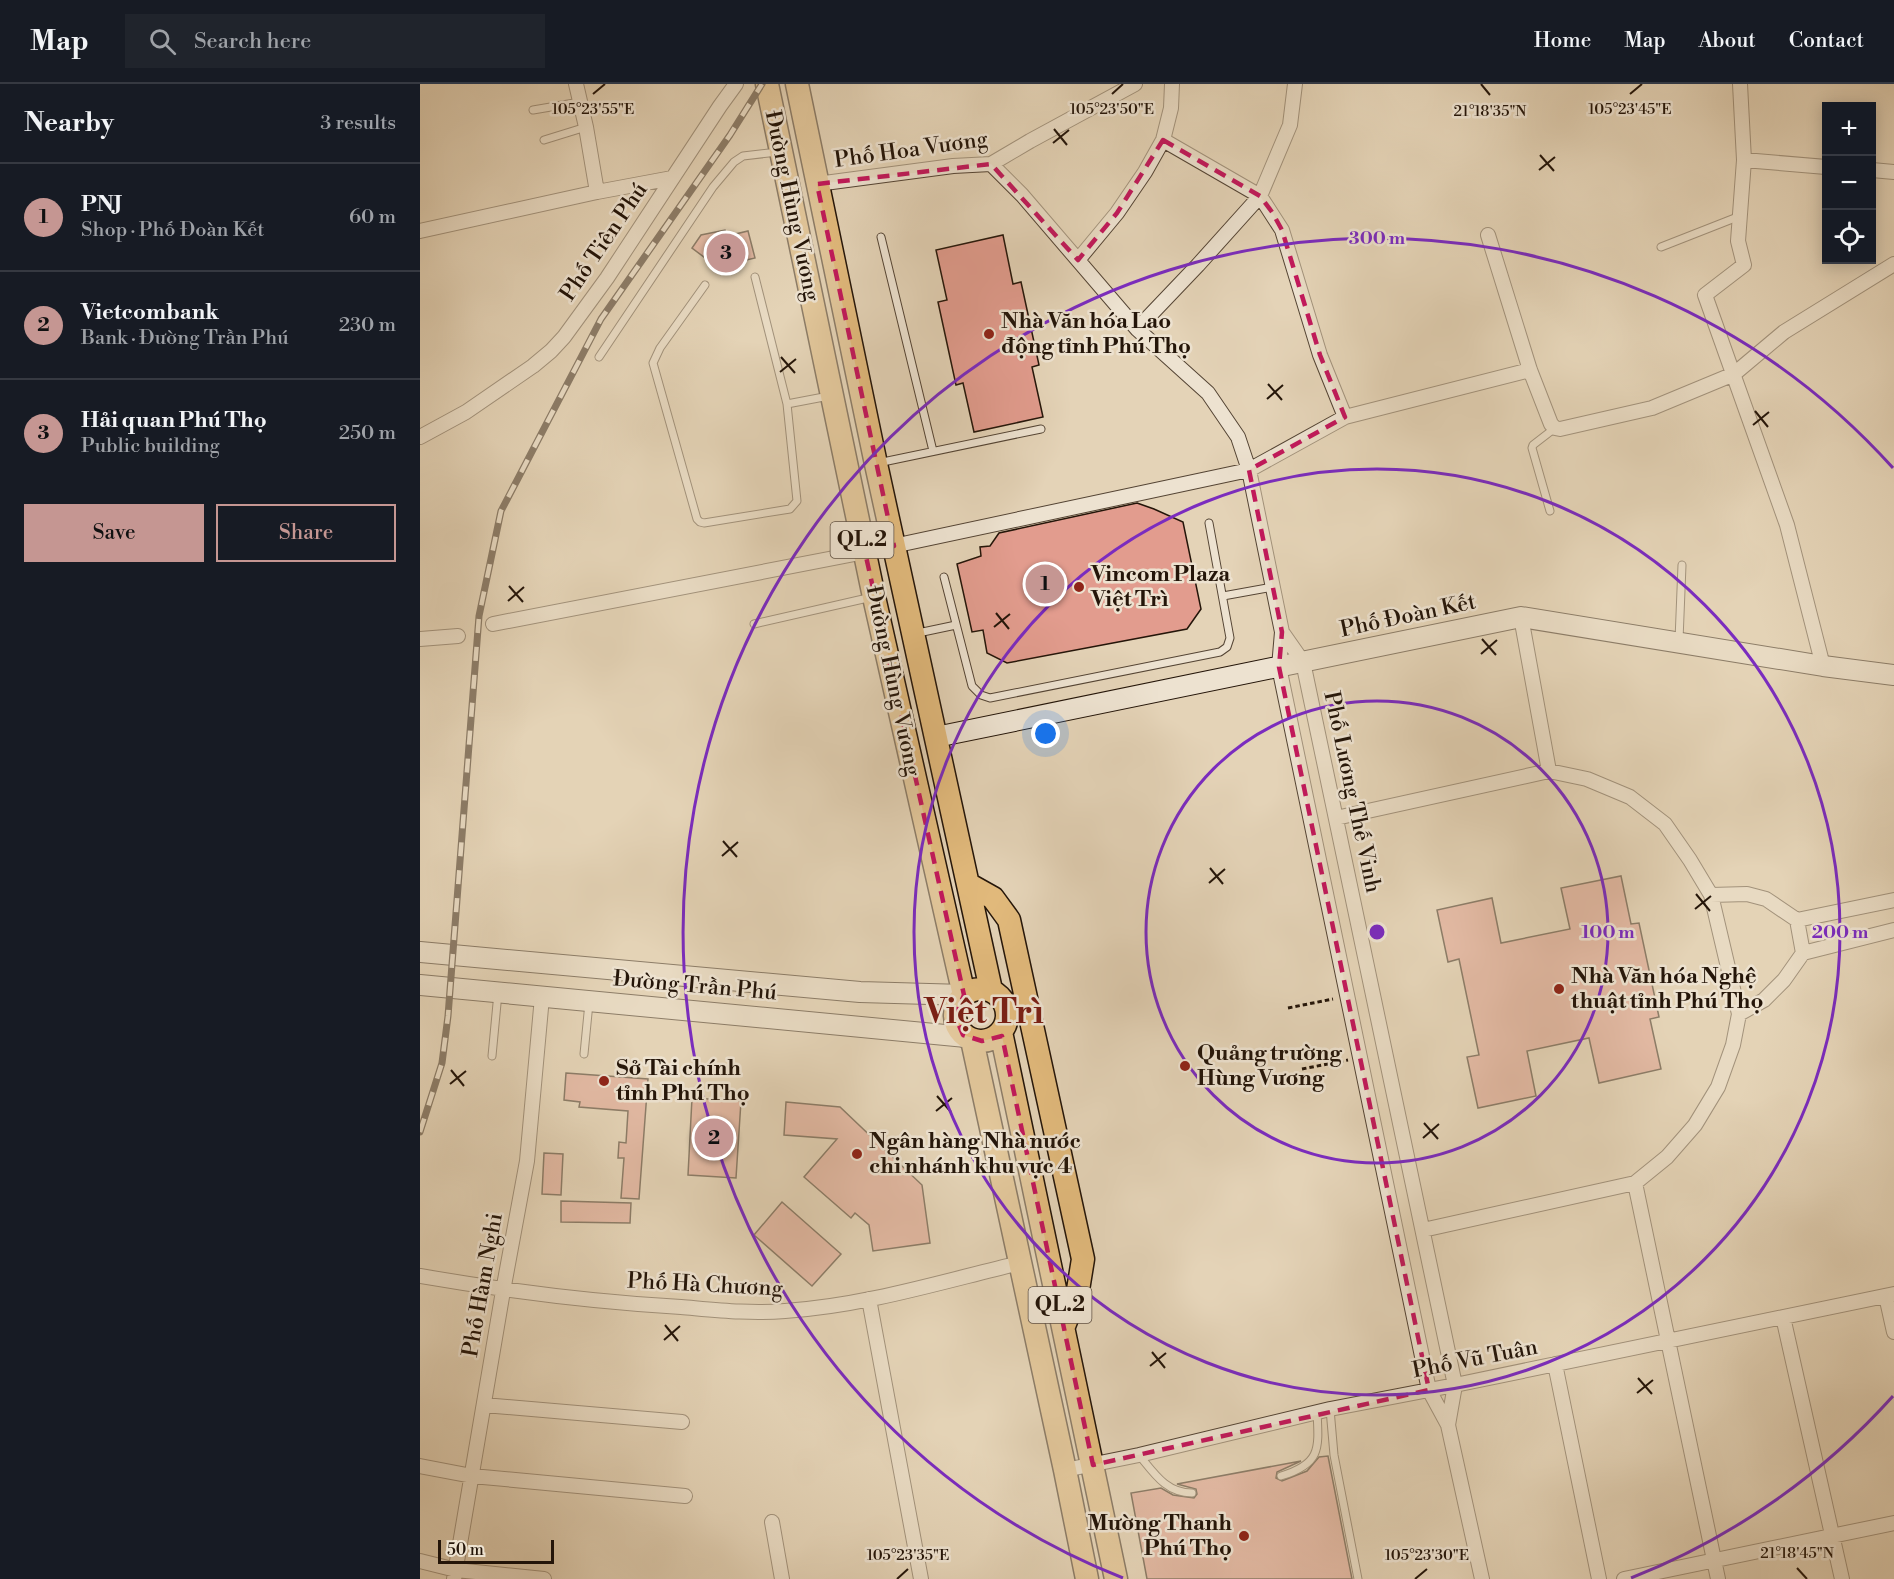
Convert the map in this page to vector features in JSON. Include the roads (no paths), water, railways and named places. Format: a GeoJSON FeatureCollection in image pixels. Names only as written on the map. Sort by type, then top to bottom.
{"type":"FeatureCollection","features":[{"type":"Feature","properties":{"kind":"main road","name":"Đường Hùng Vương"},"geometry":{"type":"LineString","coordinates":[[767,84],[874,597],[964,995]]}},
{"type":"Feature","properties":{"kind":"main road","name":"Đường Hùng Vương"},"geometry":{"type":"LineString","coordinates":[[797,84],[876,464],[991,990]]}},
{"type":"Feature","properties":{"kind":"main road","name":"Phố Đoàn Kết"},"geometry":{"type":"LineString","coordinates":[[936,737],[1521,617],[1823,666],[1894,675]]}},
{"type":"Feature","properties":{"kind":"main road"},"geometry":{"type":"LineString","coordinates":[[968,884],[993,898],[1009,920],[1042,1069],[1083,1259],[1078,1290],[1064,1326]]}},
{"type":"Feature","properties":{"kind":"main road","name":"Đường Trần Phú"},"geometry":{"type":"LineString","coordinates":[[420,952],[860,992],[964,995]]}},
{"type":"Feature","properties":{"kind":"main road","name":"Đường Trần Phú"},"geometry":{"type":"LineString","coordinates":[[420,985],[969,1038]]}},
{"type":"Feature","properties":{"kind":"main road"},"geometry":{"type":"LineString","coordinates":[[964,995],[977,989],[991,990]]}},
{"type":"Feature","properties":{"kind":"main road","name":"QL.2"},"geometry":{"type":"LineString","coordinates":[[991,990],[1001,998],[1007,1009],[1007,1021],[1001,1032],[1116,1579]]}},
{"type":"Feature","properties":{"kind":"main road","name":"QL.2"},"geometry":{"type":"LineString","coordinates":[[964,995],[956,1006],[955,1016],[959,1029],[969,1038],[1020,1263],[1087,1579]]}},
{"type":"Feature","properties":{"kind":"main road"},"geometry":{"type":"LineString","coordinates":[[969,1038],[988,1041],[1001,1032]]}},
{"type":"Feature","properties":{"kind":"street"},"geometry":{"type":"LineString","coordinates":[[576,84],[597,192]]}},
{"type":"Feature","properties":{"kind":"street"},"geometry":{"type":"LineString","coordinates":[[672,178],[736,84]]}},
{"type":"Feature","properties":{"kind":"street","name":"Phố Hoa Vương"},"geometry":{"type":"LineString","coordinates":[[817,184],[953,166],[991,164],[1135,84]]}},
{"type":"Feature","properties":{"kind":"street"},"geometry":{"type":"LineString","coordinates":[[1078,260],[1117,213],[1162,140],[1171,108],[1172,84]]}},
{"type":"Feature","properties":{"kind":"street"},"geometry":{"type":"LineString","coordinates":[[1137,329],[1260,196],[1290,125],[1296,84]]}},
{"type":"Feature","properties":{"kind":"street"},"geometry":{"type":"LineString","coordinates":[[1740,84],[1744,160],[1738,241],[1744,265],[1705,295],[1787,525],[1823,666]]}},
{"type":"Feature","properties":{"kind":"street"},"geometry":{"type":"LineString","coordinates":[[1162,140],[1260,196],[1282,230],[1320,355],[1345,417]]}},
{"type":"Feature","properties":{"kind":"street"},"geometry":{"type":"LineString","coordinates":[[1744,160],[1822,167]]}},
{"type":"Feature","properties":{"kind":"street","name":"Phố Lương Thế Vinh"},"geometry":{"type":"LineString","coordinates":[[991,164],[1022,195],[1137,329],[1208,393],[1238,437],[1249,470],[1274,587],[1282,632],[1279,667],[1429,1389],[1448,1425],[1482,1579]]}},
{"type":"Feature","properties":{"kind":"street"},"geometry":{"type":"LineString","coordinates":[[1876,170],[1894,172]]}},
{"type":"Feature","properties":{"kind":"street","name":"Phố Tiên Phú"},"geometry":{"type":"LineString","coordinates":[[420,231],[672,178]]}},
{"type":"Feature","properties":{"kind":"street","name":"Phố Tiên Phú"},"geometry":{"type":"LineString","coordinates":[[420,436],[466,412],[551,351],[607,278],[672,178]]}},
{"type":"Feature","properties":{"kind":"street"},"geometry":{"type":"LineString","coordinates":[[1488,235],[1530,370],[1551,424],[1560,429],[1652,408],[1734,374],[1784,332],[1894,264]]}},
{"type":"Feature","properties":{"kind":"street"},"geometry":{"type":"LineString","coordinates":[[493,624],[865,552],[1249,470],[1345,417],[1530,370]]}},
{"type":"Feature","properties":{"kind":"street"},"geometry":{"type":"LineString","coordinates":[[1521,617],[1549,771]]}},
{"type":"Feature","properties":{"kind":"street","name":"Phố Lương Thế Vinh"},"geometry":{"type":"LineString","coordinates":[[1282,632],[1303,662],[1423,1230],[1455,1385],[1448,1425]]}},
{"type":"Feature","properties":{"kind":"street"},"geometry":{"type":"LineString","coordinates":[[420,639],[458,636]]}},
{"type":"Feature","properties":{"kind":"street"},"geometry":{"type":"LineString","coordinates":[[1336,818],[1549,771],[1587,779],[1630,797],[1665,824],[1711,895],[1739,1014],[1733,1045],[1713,1097],[1695,1125],[1667,1157],[1635,1183],[1423,1230]]}},
{"type":"Feature","properties":{"kind":"street"},"geometry":{"type":"LineString","coordinates":[[1711,895],[1747,894],[1766,899],[1797,920],[1803,953]]}},
{"type":"Feature","properties":{"kind":"street"},"geometry":{"type":"LineString","coordinates":[[1797,920],[1894,900]]}},
{"type":"Feature","properties":{"kind":"street"},"geometry":{"type":"LineString","coordinates":[[1739,1014],[1764,1000],[1784,980],[1803,953],[1894,930]]}},
{"type":"Feature","properties":{"kind":"street","name":"Phố Hàm Nghi"},"geometry":{"type":"LineString","coordinates":[[455,1574],[527,1161],[542,997]]}},
{"type":"Feature","properties":{"kind":"street"},"geometry":{"type":"LineString","coordinates":[[1354,1029],[1379,1024]]}},
{"type":"Feature","properties":{"kind":"street"},"geometry":{"type":"LineString","coordinates":[[1635,1183],[1666,1340],[1718,1579]]}},
{"type":"Feature","properties":{"kind":"street","name":"Phố Hà Chương"},"geometry":{"type":"LineString","coordinates":[[420,1276],[503,1291],[641,1305],[757,1312],[786,1311],[869,1299],[1020,1263]]}},
{"type":"Feature","properties":{"kind":"street"},"geometry":{"type":"LineString","coordinates":[[1890,1295],[1894,1332]]}},
{"type":"Feature","properties":{"kind":"street","name":"Phố Vũ Tuân"},"geometry":{"type":"LineString","coordinates":[[1065,1470],[1139,1455],[1330,1409],[1890,1295]]}},
{"type":"Feature","properties":{"kind":"street"},"geometry":{"type":"LineString","coordinates":[[869,1299],[921,1579]]}},
{"type":"Feature","properties":{"kind":"street"},"geometry":{"type":"LineString","coordinates":[[1783,1317],[1842,1579]]}},
{"type":"Feature","properties":{"kind":"street"},"geometry":{"type":"LineString","coordinates":[[1555,1364],[1599,1579]]}},
{"type":"Feature","properties":{"kind":"street"},"geometry":{"type":"LineString","coordinates":[[484,1405],[682,1422]]}},
{"type":"Feature","properties":{"kind":"street"},"geometry":{"type":"LineString","coordinates":[[420,1466],[472,1476],[685,1496]]}},
{"type":"Feature","properties":{"kind":"street"},"geometry":{"type":"LineString","coordinates":[[772,1522],[782,1579]]}},
{"type":"Feature","properties":{"kind":"street"},"geometry":{"type":"LineString","coordinates":[[1624,1579],[1894,1522]]}},
{"type":"Feature","properties":{"kind":"street"},"geometry":{"type":"LineString","coordinates":[[420,1561],[455,1574],[544,1579]]}},
{"type":"Feature","properties":{"kind":"lane"},"geometry":{"type":"LineString","coordinates":[[533,110],[580,102]]}},
{"type":"Feature","properties":{"kind":"lane"},"geometry":{"type":"LineString","coordinates":[[544,140],[586,127]]}},
{"type":"Feature","properties":{"kind":"lane"},"geometry":{"type":"LineString","coordinates":[[598,357],[713,187],[734,162],[742,156],[780,151]]}},
{"type":"Feature","properties":{"kind":"lane"},"geometry":{"type":"LineString","coordinates":[[1661,247],[1740,216]]}},
{"type":"Feature","properties":{"kind":"lane"},"geometry":{"type":"LineString","coordinates":[[881,237],[933,451]]}},
{"type":"Feature","properties":{"kind":"lane"},"geometry":{"type":"LineString","coordinates":[[705,285],[660,348],[652,363],[697,519],[704,523],[790,508],[797,501],[787,404],[755,277]]}},
{"type":"Feature","properties":{"kind":"lane"},"geometry":{"type":"LineString","coordinates":[[787,404],[831,396]]}},
{"type":"Feature","properties":{"kind":"lane"},"geometry":{"type":"LineString","coordinates":[[1550,511],[1532,448],[1555,428]]}},
{"type":"Feature","properties":{"kind":"lane"},"geometry":{"type":"LineString","coordinates":[[876,464],[1041,429]]}},
{"type":"Feature","properties":{"kind":"lane"},"geometry":{"type":"LineString","coordinates":[[944,577],[972,686],[981,695],[990,698],[1220,652],[1227,647],[1230,638],[1209,523]]}},
{"type":"Feature","properties":{"kind":"lane"},"geometry":{"type":"LineString","coordinates":[[1678,642],[1682,565]]}},
{"type":"Feature","properties":{"kind":"lane"},"geometry":{"type":"LineString","coordinates":[[1223,596],[1274,587]]}},
{"type":"Feature","properties":{"kind":"lane"},"geometry":{"type":"LineString","coordinates":[[754,624],[874,597]]}},
{"type":"Feature","properties":{"kind":"lane"},"geometry":{"type":"LineString","coordinates":[[913,634],[956,626]]}},
{"type":"Feature","properties":{"kind":"lane"},"geometry":{"type":"LineString","coordinates":[[492,1056],[498,992]]}},
{"type":"Feature","properties":{"kind":"lane"},"geometry":{"type":"LineString","coordinates":[[584,1054],[589,1001]]}},
{"type":"Feature","properties":{"kind":"lane"},"geometry":{"type":"LineString","coordinates":[[1330,1409],[1334,1455],[1358,1579]]}},
{"type":"Feature","properties":{"kind":"lane"},"geometry":{"type":"LineString","coordinates":[[1281,1476],[1299,1469],[1313,1459],[1318,1448],[1317,1412]]}},
{"type":"Feature","properties":{"kind":"lane"},"geometry":{"type":"LineString","coordinates":[[1139,1455],[1167,1486],[1179,1492],[1192,1493]]}},
{"type":"Feature","properties":{"kind":"railway"},"geometry":{"type":"LineString","coordinates":[[420,1132],[442,1063],[448,1016],[479,616],[501,511],[601,319],[730,135],[762,84]]}},
{"type":"Feature","properties":{"kind":"place","name":"Hải quan Phú Thọ"},"geometry":{"type":"Point","coordinates":[726,253]}},
{"type":"Feature","properties":{"kind":"place","name":"Nhà Văn hóa Lao động tỉnh Phú Thọ"},"geometry":{"type":"Point","coordinates":[989,334]}},
{"type":"Feature","properties":{"kind":"place","name":"PNJ"},"geometry":{"type":"Point","coordinates":[1045,584]}},
{"type":"Feature","properties":{"kind":"place","name":"Vincom Plaza Việt Trì"},"geometry":{"type":"Point","coordinates":[1079,587]}},
{"type":"Feature","properties":{"kind":"place","name":"Nhà Văn hóa Nghệ thuật tỉnh Phú Thọ"},"geometry":{"type":"Point","coordinates":[1559,989]}},
{"type":"Feature","properties":{"kind":"place","name":"Quảng trường Hùng Vương"},"geometry":{"type":"Point","coordinates":[1185,1066]}},
{"type":"Feature","properties":{"kind":"place","name":"Sở Tài chính tỉnh Phú Thọ"},"geometry":{"type":"Point","coordinates":[604,1081]}},
{"type":"Feature","properties":{"kind":"place","name":"Vietcombank"},"geometry":{"type":"Point","coordinates":[714,1138]}},
{"type":"Feature","properties":{"kind":"place","name":"Ngân hàng Nhà nước chi nhánh khu vực 4"},"geometry":{"type":"Point","coordinates":[857,1154]}},
{"type":"Feature","properties":{"kind":"place","name":"Mường Thanh Phú Thọ"},"geometry":{"type":"Point","coordinates":[1244,1536]}},
{"type":"Feature","properties":{"kind":"district","name":"Việt Trì"},"geometry":{"type":"Point","coordinates":[984,1013]}}]}
